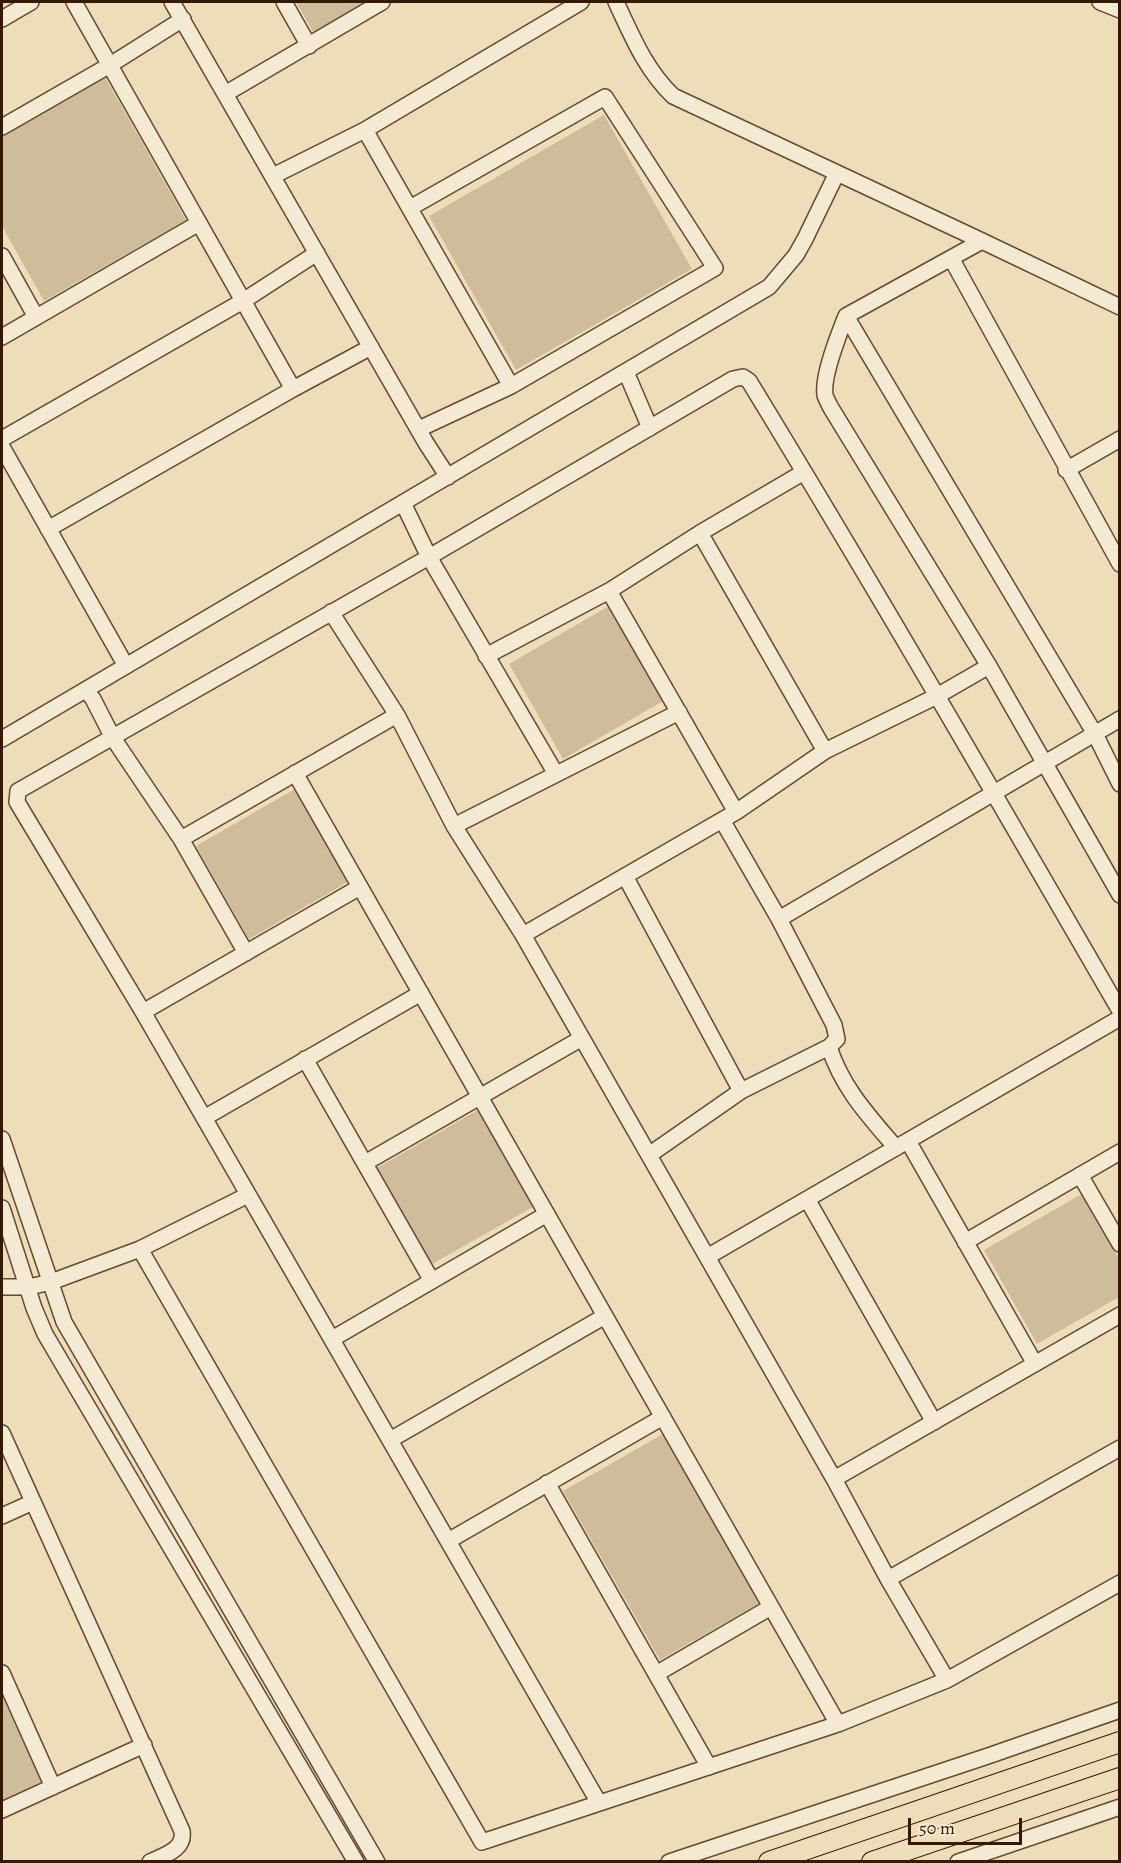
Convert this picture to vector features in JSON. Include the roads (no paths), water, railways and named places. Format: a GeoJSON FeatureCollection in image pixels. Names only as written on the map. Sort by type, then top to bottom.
{"type":"FeatureCollection","features":[{"type":"Feature","properties":{"kind":"main road"},"geometry":{"type":"LineString","coordinates":[[769,1862],[1119,1742]]}},
{"type":"Feature","properties":{"kind":"main road"},"geometry":{"type":"LineString","coordinates":[[872,1862],[1119,1778]]}},
{"type":"Feature","properties":{"kind":"street"},"geometry":{"type":"LineString","coordinates":[[2,19],[31,2]]}},
{"type":"Feature","properties":{"kind":"street"},"geometry":{"type":"LineString","coordinates":[[74,2],[293,389]]}},
{"type":"Feature","properties":{"kind":"street"},"geometry":{"type":"LineString","coordinates":[[172,2],[448,477]]}},
{"type":"Feature","properties":{"kind":"street"},"geometry":{"type":"LineString","coordinates":[[284,2],[309,46]]}},
{"type":"Feature","properties":{"kind":"street"},"geometry":{"type":"LineString","coordinates":[[225,94],[382,2]]}},
{"type":"Feature","properties":{"kind":"street"},"geometry":{"type":"LineString","coordinates":[[273,176],[365,130],[580,2]]}},
{"type":"Feature","properties":{"kind":"street"},"geometry":{"type":"LineString","coordinates":[[615,2],[646,64],[657,81],[673,96],[982,240],[1119,307]]}},
{"type":"Feature","properties":{"kind":"street"},"geometry":{"type":"LineString","coordinates":[[1100,2],[1119,10]]}},
{"type":"Feature","properties":{"kind":"street"},"geometry":{"type":"LineString","coordinates":[[2,127],[110,65],[183,19]]}},
{"type":"Feature","properties":{"kind":"street"},"geometry":{"type":"LineString","coordinates":[[410,208],[606,98],[715,268],[511,386],[419,429]]}},
{"type":"Feature","properties":{"kind":"street"},"geometry":{"type":"LineString","coordinates":[[365,130],[511,386]]}},
{"type":"Feature","properties":{"kind":"street"},"geometry":{"type":"LineString","coordinates":[[2,739],[769,287],[796,255],[805,240],[837,173]]}},
{"type":"Feature","properties":{"kind":"street"},"geometry":{"type":"LineString","coordinates":[[2,337],[199,223]]}},
{"type":"Feature","properties":{"kind":"street"},"geometry":{"type":"LineString","coordinates":[[982,240],[846,316],[837,338],[826,379],[825,395],[989,666],[1119,895]]}},
{"type":"Feature","properties":{"kind":"street"},"geometry":{"type":"LineString","coordinates":[[2,439],[243,300],[317,253]]}},
{"type":"Feature","properties":{"kind":"street"},"geometry":{"type":"LineString","coordinates":[[2,256],[36,317]]}},
{"type":"Feature","properties":{"kind":"street"},"geometry":{"type":"LineString","coordinates":[[951,258],[1119,564]]}},
{"type":"Feature","properties":{"kind":"street"},"geometry":{"type":"LineString","coordinates":[[846,316],[1095,734],[1119,784]]}},
{"type":"Feature","properties":{"kind":"street"},"geometry":{"type":"LineString","coordinates":[[48,529],[371,347]]}},
{"type":"Feature","properties":{"kind":"street"},"geometry":{"type":"LineString","coordinates":[[626,372],[650,428]]}},
{"type":"Feature","properties":{"kind":"street"},"geometry":{"type":"LineString","coordinates":[[599,1803],[143,1012],[17,802],[18,791],[429,557],[733,379],[743,377],[749,381],[938,696],[1119,1011]]}},
{"type":"Feature","properties":{"kind":"street"},"geometry":{"type":"LineString","coordinates":[[1066,470],[1119,439]]}},
{"type":"Feature","properties":{"kind":"street"},"geometry":{"type":"LineString","coordinates":[[2,447],[126,666]]}},
{"type":"Feature","properties":{"kind":"street"},"geometry":{"type":"LineString","coordinates":[[486,656],[609,591],[700,533],[804,472]]}},
{"type":"Feature","properties":{"kind":"street"},"geometry":{"type":"LineString","coordinates":[[403,503],[429,557],[556,774]]}},
{"type":"Feature","properties":{"kind":"street"},"geometry":{"type":"LineString","coordinates":[[700,533],[825,751]]}},
{"type":"Feature","properties":{"kind":"street"},"geometry":{"type":"LineString","coordinates":[[609,591],[736,812]]}},
{"type":"Feature","properties":{"kind":"street"},"geometry":{"type":"LineString","coordinates":[[331,612],[397,715],[454,826],[523,935],[947,1680]]}},
{"type":"Feature","properties":{"kind":"street"},"geometry":{"type":"LineString","coordinates":[[523,935],[736,812],[825,751],[938,696],[989,666]]}},
{"type":"Feature","properties":{"kind":"street"},"geometry":{"type":"LineString","coordinates":[[86,690],[113,738],[181,839],[246,953]]}},
{"type":"Feature","properties":{"kind":"street"},"geometry":{"type":"LineString","coordinates":[[454,826],[678,712]]}},
{"type":"Feature","properties":{"kind":"street"},"geometry":{"type":"LineString","coordinates":[[181,839],[397,715]]}},
{"type":"Feature","properties":{"kind":"street"},"geometry":{"type":"LineString","coordinates":[[779,919],[1119,719]]}},
{"type":"Feature","properties":{"kind":"street"},"geometry":{"type":"LineString","coordinates":[[295,773],[837,1724]]}},
{"type":"Feature","properties":{"kind":"street"},"geometry":{"type":"LineString","coordinates":[[649,1155],[741,1091],[830,1047],[837,1039],[834,1025],[779,919],[722,820]]}},
{"type":"Feature","properties":{"kind":"street"},"geometry":{"type":"LineString","coordinates":[[625,876],[741,1091]]}},
{"type":"Feature","properties":{"kind":"street"},"geometry":{"type":"LineString","coordinates":[[143,1012],[360,887]]}},
{"type":"Feature","properties":{"kind":"street"},"geometry":{"type":"LineString","coordinates":[[204,1118],[421,993]]}},
{"type":"Feature","properties":{"kind":"street"},"geometry":{"type":"LineString","coordinates":[[707,1257],[1119,1018]]}},
{"type":"Feature","properties":{"kind":"street"},"geometry":{"type":"LineString","coordinates":[[364,1163],[582,1038]]}},
{"type":"Feature","properties":{"kind":"street"},"geometry":{"type":"LineString","coordinates":[[830,1047],[836,1066],[854,1098],[902,1144],[965,1242],[1035,1364]]}},
{"type":"Feature","properties":{"kind":"street"},"geometry":{"type":"LineString","coordinates":[[306,1059],[432,1281]]}},
{"type":"Feature","properties":{"kind":"street"},"geometry":{"type":"LineString","coordinates":[[2,1139],[64,1322],[377,1862]]}},
{"type":"Feature","properties":{"kind":"street"},"geometry":{"type":"LineString","coordinates":[[965,1242],[1119,1152]]}},
{"type":"Feature","properties":{"kind":"street"},"geometry":{"type":"LineString","coordinates":[[1080,1175],[1119,1244]]}},
{"type":"Feature","properties":{"kind":"street"},"geometry":{"type":"LineString","coordinates":[[2,1287],[28,1287],[51,1282],[140,1249],[248,1195]]}},
{"type":"Feature","properties":{"kind":"street"},"geometry":{"type":"LineString","coordinates":[[807,1199],[934,1422]]}},
{"type":"Feature","properties":{"kind":"street"},"geometry":{"type":"LineString","coordinates":[[2,1208],[34,1308],[45,1334],[356,1862]]}},
{"type":"Feature","properties":{"kind":"street"},"geometry":{"type":"LineString","coordinates":[[332,1339],[547,1214]]}},
{"type":"Feature","properties":{"kind":"street"},"geometry":{"type":"LineString","coordinates":[[140,1249],[482,1842],[837,1724],[947,1680],[1119,1583]]}},
{"type":"Feature","properties":{"kind":"street"},"geometry":{"type":"LineString","coordinates":[[834,1479],[1119,1315]]}},
{"type":"Feature","properties":{"kind":"street"},"geometry":{"type":"LineString","coordinates":[[390,1440],[605,1316]]}},
{"type":"Feature","properties":{"kind":"street"},"geometry":{"type":"LineString","coordinates":[[448,1541],[663,1417]]}},
{"type":"Feature","properties":{"kind":"street"},"geometry":{"type":"LineString","coordinates":[[2,1433],[183,1836],[181,1844],[150,1862]]}},
{"type":"Feature","properties":{"kind":"street"},"geometry":{"type":"LineString","coordinates":[[888,1579],[1119,1448]]}},
{"type":"Feature","properties":{"kind":"street"},"geometry":{"type":"LineString","coordinates":[[547,1483],[709,1767]]}},
{"type":"Feature","properties":{"kind":"street"},"geometry":{"type":"LineString","coordinates":[[2,1516],[33,1502]]}},
{"type":"Feature","properties":{"kind":"street"},"geometry":{"type":"LineString","coordinates":[[656,1674],[771,1607]]}},
{"type":"Feature","properties":{"kind":"street"},"geometry":{"type":"LineString","coordinates":[[2,1673],[53,1787]]}},
{"type":"Feature","properties":{"kind":"street"},"geometry":{"type":"LineString","coordinates":[[669,1862],[1119,1710]]}},
{"type":"Feature","properties":{"kind":"street"},"geometry":{"type":"LineString","coordinates":[[2,1810],[144,1745]]}},
{"type":"Feature","properties":{"kind":"street"},"geometry":{"type":"LineString","coordinates":[[958,1862],[1119,1807]]}}]}
